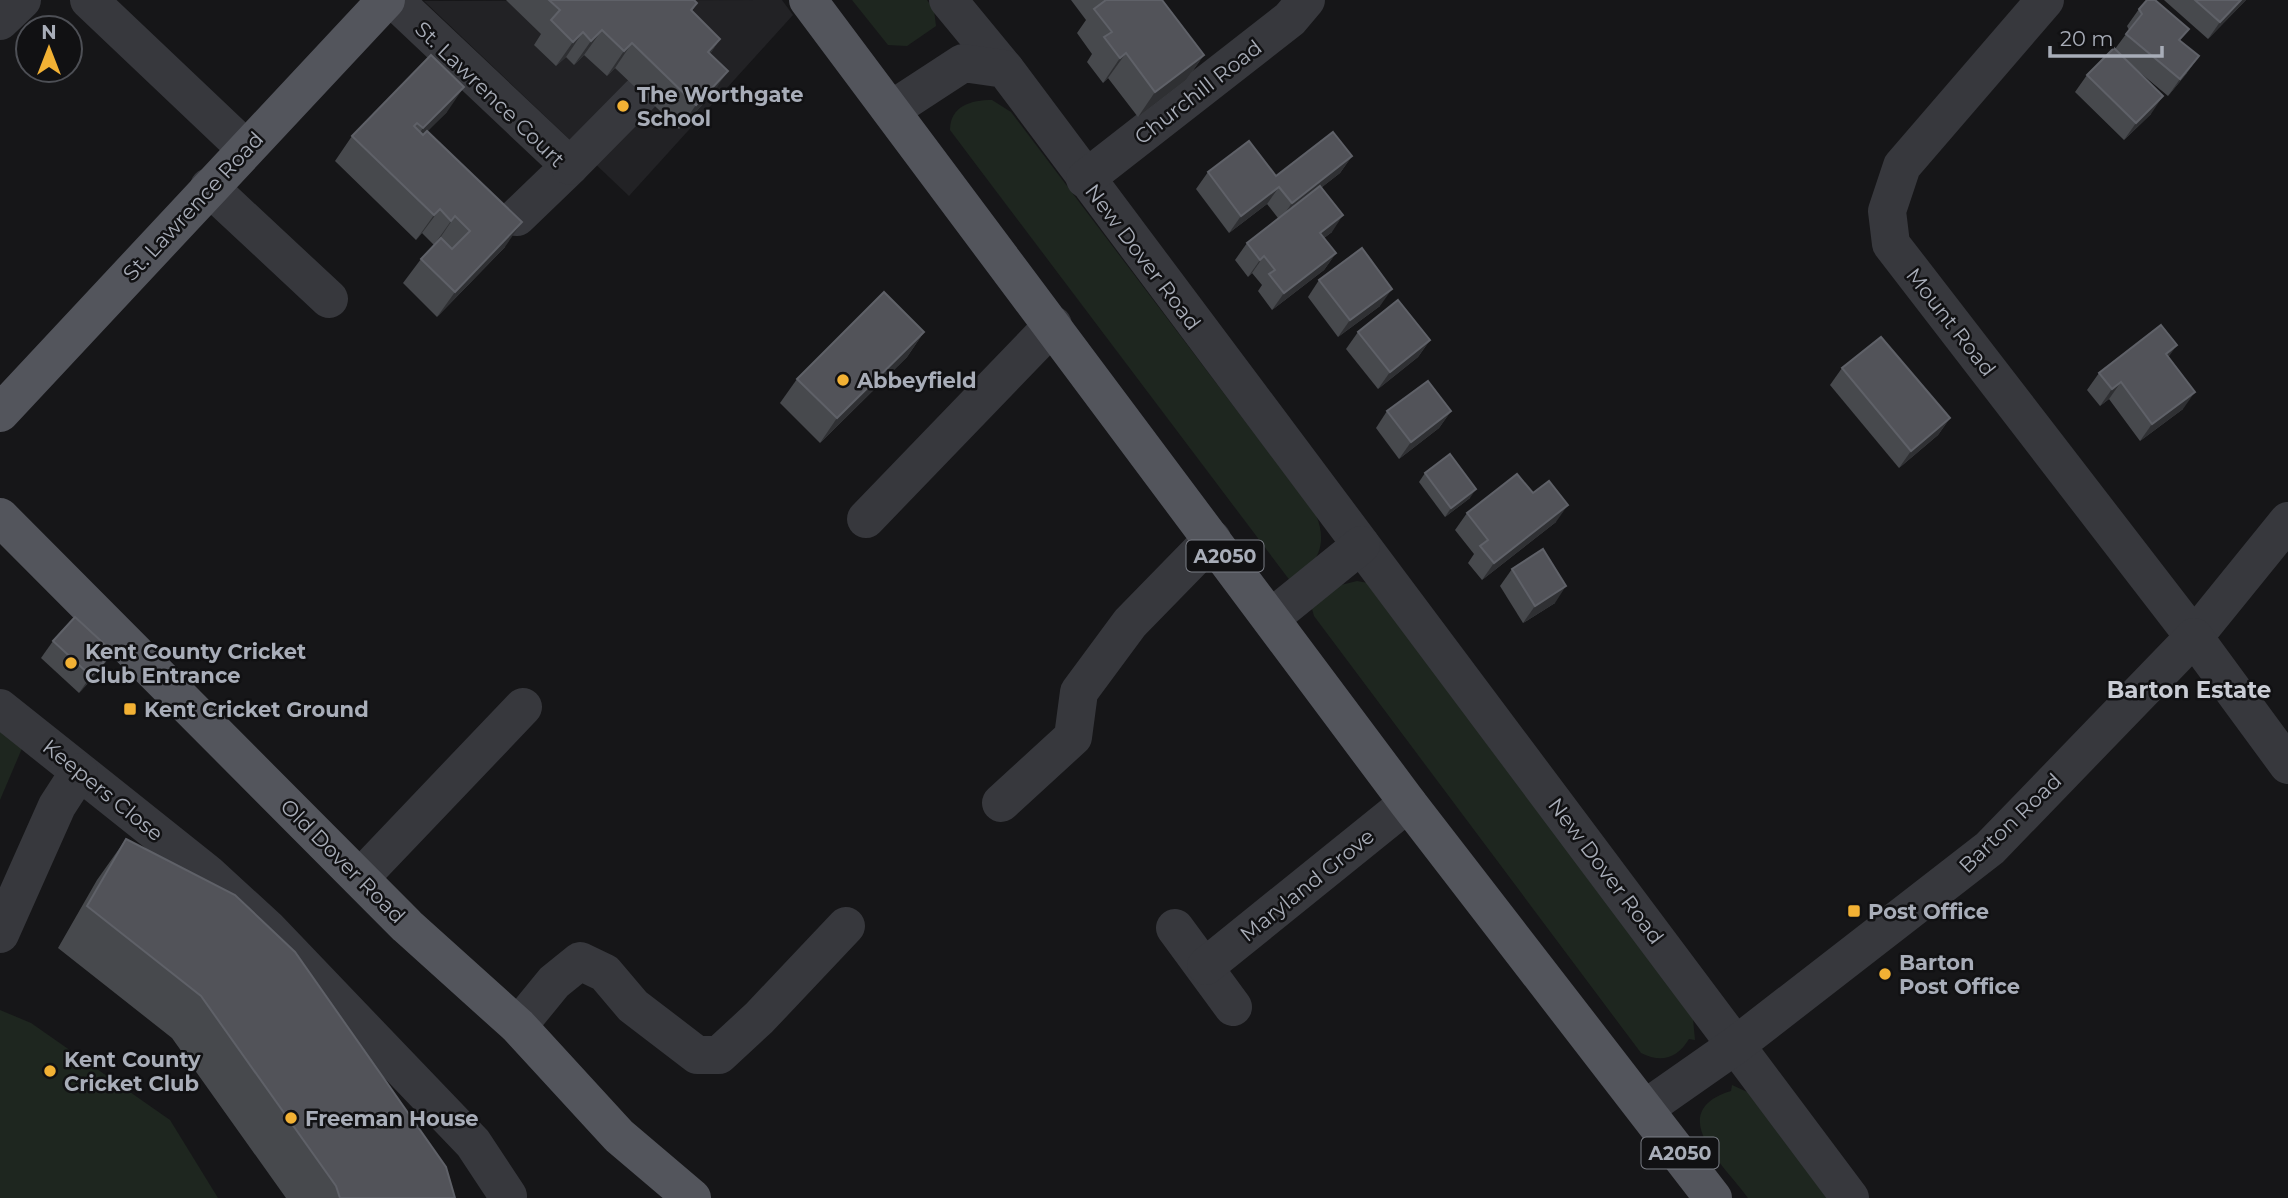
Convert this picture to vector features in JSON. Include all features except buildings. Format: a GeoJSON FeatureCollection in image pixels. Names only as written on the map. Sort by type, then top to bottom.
{"type":"FeatureCollection","features":[{"type":"Feature","properties":{"kind":"main road","name":"St. Lawrence Road"},"geometry":{"type":"LineString","coordinates":[[0,413],[386,0]]}},
{"type":"Feature","properties":{"kind":"main road","name":"A2050"},"geometry":{"type":"LineString","coordinates":[[808,0],[1408,803],[1713,1198]]}},
{"type":"Feature","properties":{"kind":"main road","name":"Old Dover Road"},"geometry":{"type":"LineString","coordinates":[[0,517],[407,926],[517,1026],[619,1136],[692,1198]]}},
{"type":"Feature","properties":{"kind":"street"},"geometry":{"type":"LineString","coordinates":[[0,21],[22,0]]}},
{"type":"Feature","properties":{"kind":"street"},"geometry":{"type":"LineString","coordinates":[[89,0],[246,149]]}},
{"type":"Feature","properties":{"kind":"street","name":"St. Lawrence Court"},"geometry":{"type":"LineString","coordinates":[[394,0],[570,166],[517,217]]}},
{"type":"Feature","properties":{"kind":"street"},"geometry":{"type":"LineString","coordinates":[[946,0],[963,63]]}},
{"type":"Feature","properties":{"kind":"street","name":"New Dover Road"},"geometry":{"type":"LineString","coordinates":[[946,0],[1005,69],[1850,1198]]}},
{"type":"Feature","properties":{"kind":"street","name":"Churchill Road"},"geometry":{"type":"LineString","coordinates":[[1085,179],[1290,19],[1306,0]]}},
{"type":"Feature","properties":{"kind":"street","name":"Mount Road"},"geometry":{"type":"LineString","coordinates":[[2045,0],[1902,166],[1887,211],[1891,244],[2194,637]]}},
{"type":"Feature","properties":{"kind":"street"},"geometry":{"type":"LineString","coordinates":[[891,110],[963,63],[1005,69]]}},
{"type":"Feature","properties":{"kind":"street"},"geometry":{"type":"LineString","coordinates":[[570,166],[640,95]]}},
{"type":"Feature","properties":{"kind":"street"},"geometry":{"type":"LineString","coordinates":[[209,187],[329,299]]}},
{"type":"Feature","properties":{"kind":"street"},"geometry":{"type":"LineString","coordinates":[[866,519],[1053,326]]}},
{"type":"Feature","properties":{"kind":"street","name":"Barton Road"},"geometry":{"type":"LineString","coordinates":[[1646,1108],[1735,1045],[1990,848],[2194,637],[2288,521]]}},
{"type":"Feature","properties":{"kind":"street"},"geometry":{"type":"LineString","coordinates":[[1001,803],[1073,737],[1079,692],[1130,623],[1212,539]]}},
{"type":"Feature","properties":{"kind":"street"},"geometry":{"type":"LineString","coordinates":[[1271,618],[1361,545]]}},
{"type":"Feature","properties":{"kind":"street"},"geometry":{"type":"LineString","coordinates":[[2194,637],[2288,765]]}},
{"type":"Feature","properties":{"kind":"street"},"geometry":{"type":"LineString","coordinates":[[360,878],[523,707]]}},
{"type":"Feature","properties":{"kind":"street","name":"Keepers Close"},"geometry":{"type":"LineString","coordinates":[[0,708],[207,873],[267,928],[473,1143],[509,1196]]}},
{"type":"Feature","properties":{"kind":"street"},"geometry":{"type":"LineString","coordinates":[[0,934],[57,806],[79,772]]}},
{"type":"Feature","properties":{"kind":"street","name":"Maryland Grove"},"geometry":{"type":"LineString","coordinates":[[1206,966],[1408,803]]}},
{"type":"Feature","properties":{"kind":"street"},"geometry":{"type":"LineString","coordinates":[[517,1026],[554,982],[580,961],[605,973],[633,1006],[696,1055],[719,1055],[759,1018],[846,926]]}},
{"type":"Feature","properties":{"kind":"street"},"geometry":{"type":"LineString","coordinates":[[1175,928],[1206,966],[1233,1007]]}},
{"type":"Feature","properties":{"kind":"shaded area","name":"The Worthgate School"},"geometry":{"type":"Polygon","coordinates":[[[782,0],[793,15],[629,196],[424,1],[782,0]]]}},
{"type":"Feature","properties":{"kind":"shaded area"},"geometry":{"type":"Polygon","coordinates":[[[852,0],[927,0],[934,10],[936,26],[907,46],[888,45],[852,0]]]}},
{"type":"Feature","properties":{"kind":"shaded area"},"geometry":{"type":"Polygon","coordinates":[[[992,100],[1011,112],[1316,515],[1321,536],[1318,554],[1307,569],[1291,582],[950,130],[954,115],[963,106],[992,100]]]}},
{"type":"Feature","properties":{"kind":"shaded area"},"geometry":{"type":"Polygon","coordinates":[[[1357,581],[1368,583],[1692,1008],[1695,1040],[1689,1039],[1674,1055],[1655,1058],[1641,1053],[1314,616],[1310,602],[1333,587],[1357,581]]]}},
{"type":"Feature","properties":{"kind":"shaded area"},"geometry":{"type":"Polygon","coordinates":[[[0,728],[23,746],[0,800],[0,728]]]}},
{"type":"Feature","properties":{"kind":"shaded area","name":"Kent County Cricket Club"},"geometry":{"type":"Polygon","coordinates":[[[0,1010],[31,1023],[170,1120],[218,1198],[0,1198],[0,1010]]]}},
{"type":"Feature","properties":{"kind":"shaded area"},"geometry":{"type":"Polygon","coordinates":[[[1732,1085],[1756,1096],[1833,1198],[1748,1198],[1714,1155],[1700,1125],[1702,1112],[1711,1100],[1731,1091],[1732,1085]]]}},
{"type":"Feature","properties":{"kind":"place","name":"The Worthgate School"},"geometry":{"type":"Point","coordinates":[623,106]}},
{"type":"Feature","properties":{"kind":"place","name":"Abbeyfield"},"geometry":{"type":"Point","coordinates":[843,380]}},
{"type":"Feature","properties":{"kind":"place","name":"Kent County Cricket Club Entrance"},"geometry":{"type":"Point","coordinates":[71,663]}},
{"type":"Feature","properties":{"kind":"place","name":"Kent Cricket Ground"},"geometry":{"type":"Point","coordinates":[130,709]}},
{"type":"Feature","properties":{"kind":"place","name":"Post Office"},"geometry":{"type":"Point","coordinates":[1854,911]}},
{"type":"Feature","properties":{"kind":"place","name":"Barton Post Office"},"geometry":{"type":"Point","coordinates":[1885,974]}},
{"type":"Feature","properties":{"kind":"place","name":"Kent County Cricket Club"},"geometry":{"type":"Point","coordinates":[50,1071]}},
{"type":"Feature","properties":{"kind":"place","name":"Freeman House"},"geometry":{"type":"Point","coordinates":[291,1118]}},
{"type":"Feature","properties":{"kind":"district","name":"Barton Estate"},"geometry":{"type":"Point","coordinates":[2189,690]}}]}
